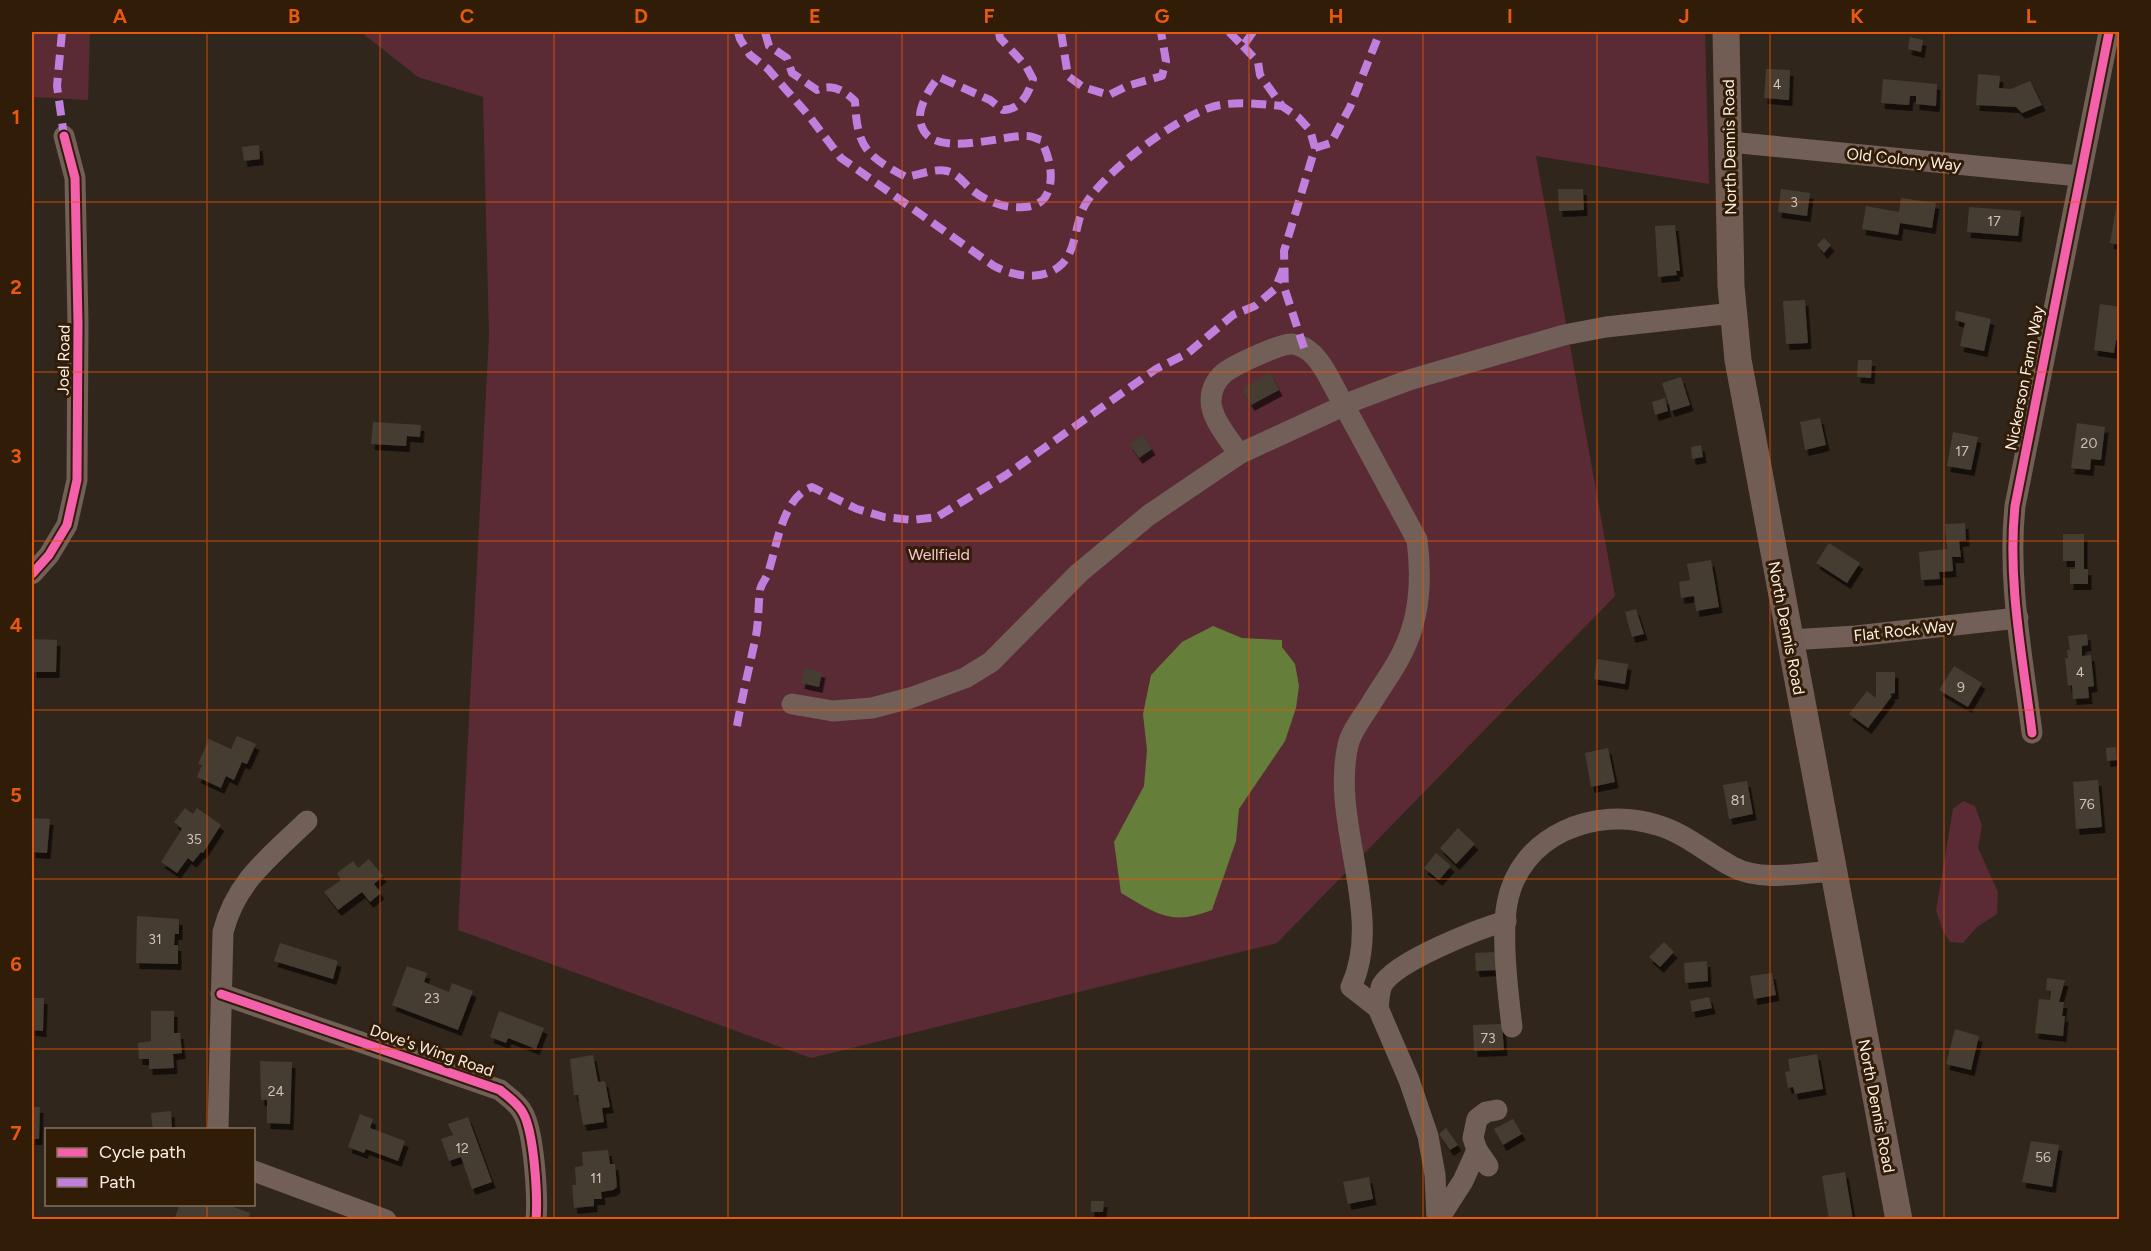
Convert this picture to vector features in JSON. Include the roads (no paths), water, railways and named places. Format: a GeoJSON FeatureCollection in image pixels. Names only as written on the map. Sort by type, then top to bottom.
{"type":"FeatureCollection","features":[{"type":"Feature","properties":{"kind":"main road","name":"North Dennis Road"},"geometry":{"type":"LineString","coordinates":[[1726,32],[1733,313],[1748,419],[1899,1220]]}},
{"type":"Feature","properties":{"kind":"street","name":"Nickerson Farm Way"},"geometry":{"type":"LineString","coordinates":[[2032,733],[2018,618],[2012,534],[2015,506],[2109,32]]}},
{"type":"Feature","properties":{"kind":"street","name":"Joel Road"},"geometry":{"type":"LineString","coordinates":[[32,574],[50,555],[67,525],[76,480],[78,323],[75,178],[64,136]]}},
{"type":"Feature","properties":{"kind":"street","name":"Old Colony Way"},"geometry":{"type":"LineString","coordinates":[[1730,142],[2079,176]]}},
{"type":"Feature","properties":{"kind":"street"},"geometry":{"type":"LineString","coordinates":[[792,704],[833,711],[872,708],[910,698],[965,678],[991,662],[1079,573],[1149,514],[1239,454],[1345,405],[1409,380],[1564,335],[1606,327],[1733,313]]}},
{"type":"Feature","properties":{"kind":"street"},"geometry":{"type":"LineString","coordinates":[[1239,454],[1213,412],[1213,388],[1225,372],[1282,344],[1293,344],[1316,355],[1417,540],[1419,559],[1416,616],[1403,652],[1348,743],[1345,815],[1364,933],[1356,976],[1351,987],[1378,1008],[1409,1080],[1428,1136],[1435,1175],[1437,1220]]}},
{"type":"Feature","properties":{"kind":"street","name":"Flat Rock Way"},"geometry":{"type":"LineString","coordinates":[[1790,640],[1856,636],[2018,618]]}},
{"type":"Feature","properties":{"kind":"street"},"geometry":{"type":"LineString","coordinates":[[1512,1027],[1507,903],[1523,866],[1548,839],[1582,822],[1622,818],[1658,825],[1735,868],[1756,874],[1833,872]]}},
{"type":"Feature","properties":{"kind":"street"},"geometry":{"type":"LineString","coordinates":[[218,1128],[223,932],[229,909],[242,885],[306,821]]}},
{"type":"Feature","properties":{"kind":"street"},"geometry":{"type":"LineString","coordinates":[[1378,1008],[1382,986],[1392,974],[1453,940],[1506,921]]}},
{"type":"Feature","properties":{"kind":"street","name":"Dove's Wing Road"},"geometry":{"type":"LineString","coordinates":[[221,994],[500,1090],[514,1101],[527,1121],[537,1196],[536,1220]]}},
{"type":"Feature","properties":{"kind":"street"},"geometry":{"type":"LineString","coordinates":[[1437,1220],[1463,1181],[1482,1158],[1473,1137],[1477,1119],[1486,1112],[1497,1110]]}},
{"type":"Feature","properties":{"kind":"street"},"geometry":{"type":"LineString","coordinates":[[255,1171],[386,1220]]}},
{"type":"Feature","properties":{"kind":"park label","name":"Wellfield"},"geometry":{"type":"Point","coordinates":[939,554]}}]}
